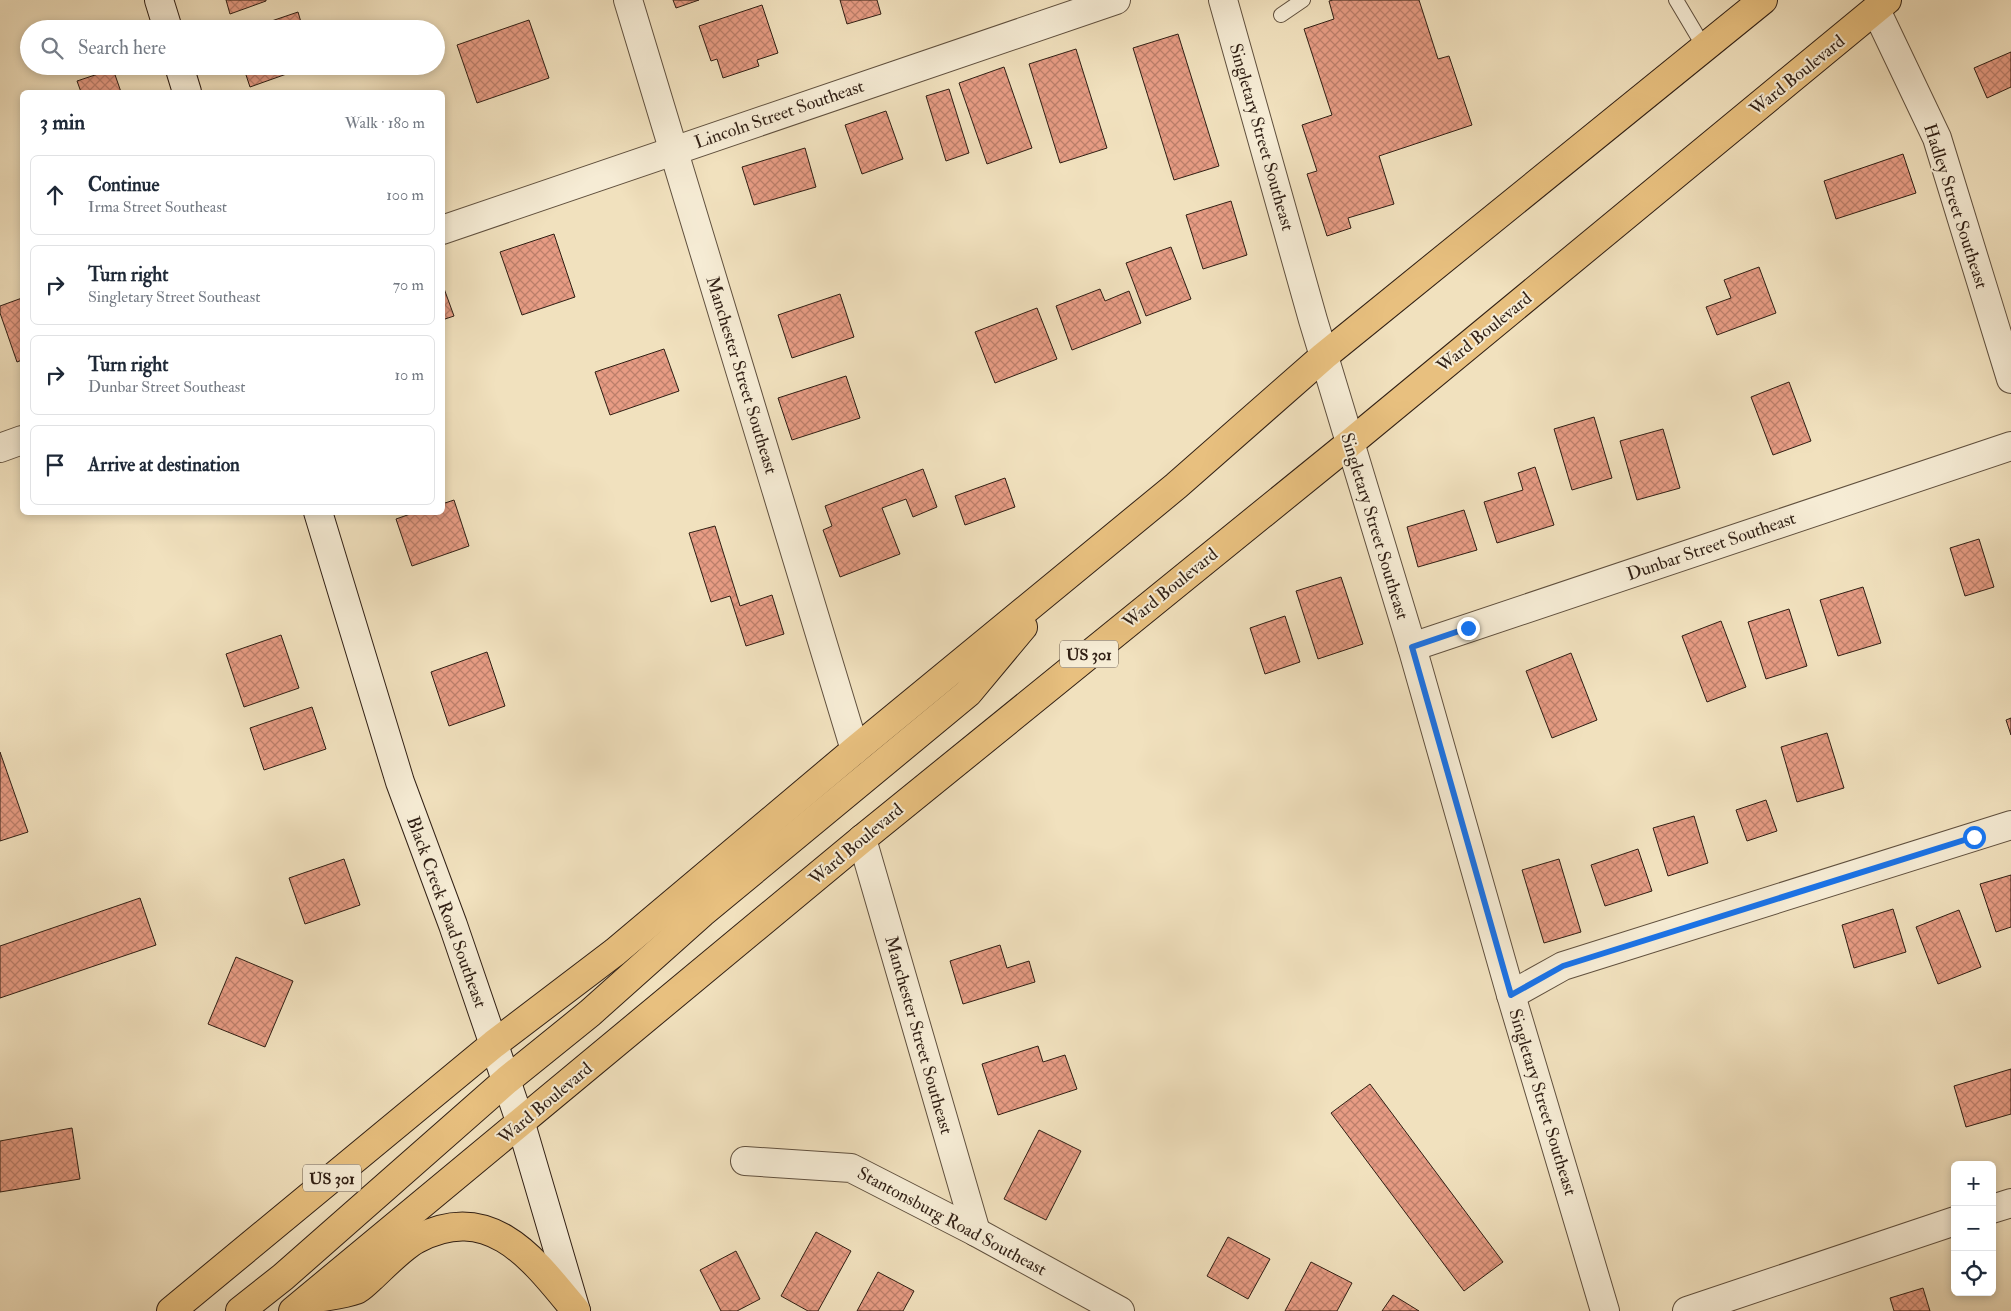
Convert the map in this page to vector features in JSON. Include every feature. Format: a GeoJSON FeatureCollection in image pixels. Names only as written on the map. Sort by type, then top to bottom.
{"type":"FeatureCollection","features":[{"type":"Feature","properties":{"kind":"highway","name":"US 301"},"geometry":{"type":"LineString","coordinates":[[170,1311],[494,1044],[615,952],[855,750],[1176,486],[1324,356],[1763,0]]}},
{"type":"Feature","properties":{"kind":"highway","name":"Ward Boulevard"},"geometry":{"type":"LineString","coordinates":[[300,1305],[521,1124],[862,839],[1350,443],[1881,5]]}},
{"type":"Feature","properties":{"kind":"highway"},"geometry":{"type":"LineString","coordinates":[[240,1311],[283,1277],[506,1080],[590,1012],[702,913],[968,693],[1066,576]]}},
{"type":"Feature","properties":{"kind":"highway"},"geometry":{"type":"LineString","coordinates":[[300,1305],[357,1290],[416,1239],[442,1229],[468,1226],[494,1232],[518,1247],[539,1266],[576,1311]]}},
{"type":"Feature","properties":{"kind":"street"},"geometry":{"type":"LineString","coordinates":[[159,0],[165,20]]}},
{"type":"Feature","properties":{"kind":"street","name":"Manchester Street Southeast"},"geometry":{"type":"LineString","coordinates":[[628,0],[855,750]]}},
{"type":"Feature","properties":{"kind":"street","name":"Lincoln Street Southeast"},"geometry":{"type":"LineString","coordinates":[[445,229],[674,149],[1116,0]]}},
{"type":"Feature","properties":{"kind":"street","name":"Singletary Street Southeast"},"geometry":{"type":"LineString","coordinates":[[1223,0],[1324,356],[1412,647],[1511,995],[1605,1311]]}},
{"type":"Feature","properties":{"kind":"street","name":"Hadley Street Southeast"},"geometry":{"type":"LineString","coordinates":[[1881,5],[1937,138],[2011,379]]}},
{"type":"Feature","properties":{"kind":"street"},"geometry":{"type":"LineString","coordinates":[[182,75],[186,90]]}},
{"type":"Feature","properties":{"kind":"street"},"geometry":{"type":"LineString","coordinates":[[0,448],[20,441]]}},
{"type":"Feature","properties":{"kind":"street","name":"Dunbar Street Southeast"},"geometry":{"type":"LineString","coordinates":[[1412,647],[2011,446]]}},
{"type":"Feature","properties":{"kind":"street","name":"Black Creek Road Southeast"},"geometry":{"type":"LineString","coordinates":[[319,515],[400,782],[453,925],[521,1124],[576,1311]]}},
{"type":"Feature","properties":{"kind":"street"},"geometry":{"type":"LineString","coordinates":[[1511,995],[1563,966],[2011,825]]}},
{"type":"Feature","properties":{"kind":"street","name":"Manchester Street Southeast"},"geometry":{"type":"LineString","coordinates":[[862,839],[976,1232]]}},
{"type":"Feature","properties":{"kind":"street","name":"Stantonsburg Road Southeast"},"geometry":{"type":"LineString","coordinates":[[745,1161],[851,1168],[976,1232],[1120,1311]]}},
{"type":"Feature","properties":{"kind":"street"},"geometry":{"type":"LineString","coordinates":[[1996,1208],[2011,1203]]}},
{"type":"Feature","properties":{"kind":"street"},"geometry":{"type":"LineString","coordinates":[[1687,1311],[1951,1223]]}},
{"type":"Feature","properties":{"kind":"lane"},"geometry":{"type":"LineString","coordinates":[[1282,15],[1303,0]]}},
{"type":"Feature","properties":{"kind":"lane"},"geometry":{"type":"LineString","coordinates":[[1676,0],[1704,48]]}},
{"type":"Feature","properties":{"kind":"building"},"geometry":{"type":"Polygon","coordinates":[[[226,0],[266,0],[266,1],[230,14],[226,0]]]}},
{"type":"Feature","properties":{"kind":"building"},"geometry":{"type":"Polygon","coordinates":[[[673,0],[699,0],[676,8],[673,0]]]}},
{"type":"Feature","properties":{"kind":"building"},"geometry":{"type":"Polygon","coordinates":[[[840,0],[877,0],[881,14],[847,24],[840,0]]]}},
{"type":"Feature","properties":{"kind":"building"},"geometry":{"type":"Polygon","coordinates":[[[1419,0],[1438,59],[1449,56],[1472,125],[1379,156],[1394,204],[1348,218],[1351,228],[1327,236],[1307,174],[1317,171],[1302,125],[1332,115],[1304,29],[1334,19],[1329,1],[1419,0]]]}},
{"type":"Feature","properties":{"kind":"building"},"geometry":{"type":"Polygon","coordinates":[[[762,5],[778,53],[757,60],[759,66],[723,78],[717,59],[711,61],[699,26],[762,5]]]}},
{"type":"Feature","properties":{"kind":"building"},"geometry":{"type":"Polygon","coordinates":[[[298,12],[300,20],[274,20],[298,12]]]}},
{"type":"Feature","properties":{"kind":"building"},"geometry":{"type":"Polygon","coordinates":[[[529,20],[549,78],[477,103],[457,45],[529,20]]]}},
{"type":"Feature","properties":{"kind":"building"},"geometry":{"type":"Polygon","coordinates":[[[1178,34],[1219,166],[1174,180],[1133,48],[1178,34]]]}},
{"type":"Feature","properties":{"kind":"building"},"geometry":{"type":"Polygon","coordinates":[[[1076,49],[1107,148],[1060,163],[1029,64],[1076,49]]]}},
{"type":"Feature","properties":{"kind":"building"},"geometry":{"type":"Polygon","coordinates":[[[2011,52],[2011,87],[1987,98],[1974,68],[2011,52]]]}},
{"type":"Feature","properties":{"kind":"building"},"geometry":{"type":"Polygon","coordinates":[[[1004,67],[1032,148],[987,164],[959,83],[1004,67]]]}},
{"type":"Feature","properties":{"kind":"building"},"geometry":{"type":"Polygon","coordinates":[[[95,75],[115,75],[120,90],[80,90],[77,81],[95,75]]]}},
{"type":"Feature","properties":{"kind":"building"},"geometry":{"type":"Polygon","coordinates":[[[246,75],[284,75],[250,87],[246,75]]]}},
{"type":"Feature","properties":{"kind":"building"},"geometry":{"type":"Polygon","coordinates":[[[949,89],[969,153],[946,161],[926,96],[949,89]]]}},
{"type":"Feature","properties":{"kind":"building"},"geometry":{"type":"Polygon","coordinates":[[[886,111],[903,159],[862,174],[845,125],[886,111]]]}},
{"type":"Feature","properties":{"kind":"building"},"geometry":{"type":"Polygon","coordinates":[[[805,148],[816,187],[754,205],[742,167],[805,148]]]}},
{"type":"Feature","properties":{"kind":"building"},"geometry":{"type":"Polygon","coordinates":[[[1903,154],[1916,193],[1836,219],[1824,181],[1903,154]]]}},
{"type":"Feature","properties":{"kind":"building"},"geometry":{"type":"Polygon","coordinates":[[[1231,201],[1247,255],[1203,269],[1186,215],[1231,201]]]}},
{"type":"Feature","properties":{"kind":"building"},"geometry":{"type":"Polygon","coordinates":[[[554,234],[575,297],[522,315],[500,252],[554,234]]]}},
{"type":"Feature","properties":{"kind":"building"},"geometry":{"type":"Polygon","coordinates":[[[1171,247],[1191,299],[1146,316],[1126,263],[1171,247]]]}},
{"type":"Feature","properties":{"kind":"building"},"geometry":{"type":"Polygon","coordinates":[[[1759,267],[1776,313],[1717,335],[1706,307],[1731,298],[1724,280],[1759,267]]]}},
{"type":"Feature","properties":{"kind":"building"},"geometry":{"type":"Polygon","coordinates":[[[1100,289],[1105,301],[1129,291],[1141,323],[1072,350],[1056,306],[1100,289]]]}},
{"type":"Feature","properties":{"kind":"building"},"geometry":{"type":"Polygon","coordinates":[[[445,291],[454,316],[445,319],[445,291]]]}},
{"type":"Feature","properties":{"kind":"building"},"geometry":{"type":"Polygon","coordinates":[[[840,294],[854,337],[792,358],[778,315],[840,294]]]}},
{"type":"Feature","properties":{"kind":"building"},"geometry":{"type":"Polygon","coordinates":[[[20,299],[20,361],[17,362],[0,313],[0,306],[20,299]]]}},
{"type":"Feature","properties":{"kind":"building"},"geometry":{"type":"Polygon","coordinates":[[[1037,308],[1057,359],[995,383],[975,332],[1037,308]]]}},
{"type":"Feature","properties":{"kind":"building"},"geometry":{"type":"Polygon","coordinates":[[[664,349],[679,391],[610,415],[595,372],[664,349]]]}},
{"type":"Feature","properties":{"kind":"building"},"geometry":{"type":"Polygon","coordinates":[[[846,376],[860,418],[792,440],[778,398],[846,376]]]}},
{"type":"Feature","properties":{"kind":"building"},"geometry":{"type":"Polygon","coordinates":[[[1789,382],[1811,441],[1773,455],[1751,397],[1789,382]]]}},
{"type":"Feature","properties":{"kind":"building"},"geometry":{"type":"Polygon","coordinates":[[[1594,417],[1612,478],[1572,490],[1554,429],[1594,417]]]}},
{"type":"Feature","properties":{"kind":"building"},"geometry":{"type":"Polygon","coordinates":[[[1663,429],[1680,488],[1637,500],[1620,441],[1663,429]]]}},
{"type":"Feature","properties":{"kind":"building"},"geometry":{"type":"Polygon","coordinates":[[[1535,467],[1554,525],[1497,543],[1484,502],[1523,490],[1518,473],[1535,467]]]}},
{"type":"Feature","properties":{"kind":"building"},"geometry":{"type":"Polygon","coordinates":[[[923,469],[937,507],[913,517],[906,499],[882,508],[900,554],[840,577],[823,530],[832,526],[825,506],[923,469]]]}},
{"type":"Feature","properties":{"kind":"building"},"geometry":{"type":"Polygon","coordinates":[[[1005,478],[1015,507],[965,525],[955,496],[1005,478]]]}},
{"type":"Feature","properties":{"kind":"building"},"geometry":{"type":"Polygon","coordinates":[[[454,500],[469,546],[412,566],[396,519],[407,515],[445,515],[445,503],[454,500]]]}},
{"type":"Feature","properties":{"kind":"building"},"geometry":{"type":"Polygon","coordinates":[[[1464,510],[1477,550],[1418,567],[1407,527],[1464,510]]]}},
{"type":"Feature","properties":{"kind":"building"},"geometry":{"type":"Polygon","coordinates":[[[715,526],[740,606],[772,595],[784,634],[746,646],[730,596],[711,602],[689,533],[715,526]]]}},
{"type":"Feature","properties":{"kind":"building"},"geometry":{"type":"Polygon","coordinates":[[[1979,539],[1994,587],[1965,596],[1950,548],[1979,539]]]}},
{"type":"Feature","properties":{"kind":"building"},"geometry":{"type":"Polygon","coordinates":[[[1341,577],[1363,644],[1318,659],[1296,591],[1341,577]]]}},
{"type":"Feature","properties":{"kind":"building"},"geometry":{"type":"Polygon","coordinates":[[[1863,587],[1881,643],[1838,656],[1820,600],[1863,587]]]}},
{"type":"Feature","properties":{"kind":"building"},"geometry":{"type":"Polygon","coordinates":[[[1789,609],[1807,666],[1766,679],[1748,622],[1789,609]]]}},
{"type":"Feature","properties":{"kind":"building"},"geometry":{"type":"Polygon","coordinates":[[[1285,616],[1300,662],[1265,674],[1250,628],[1285,616]]]}},
{"type":"Feature","properties":{"kind":"building"},"geometry":{"type":"Polygon","coordinates":[[[1721,621],[1746,687],[1707,702],[1682,636],[1721,621]]]}},
{"type":"Feature","properties":{"kind":"building"},"geometry":{"type":"Polygon","coordinates":[[[281,635],[299,688],[244,707],[226,654],[281,635]]]}},
{"type":"Feature","properties":{"kind":"building"},"geometry":{"type":"Polygon","coordinates":[[[487,652],[505,706],[449,726],[431,672],[487,652]]]}},
{"type":"Feature","properties":{"kind":"building"},"geometry":{"type":"Polygon","coordinates":[[[1571,653],[1597,720],[1552,738],[1526,671],[1571,653]]]}},
{"type":"Feature","properties":{"kind":"building"},"geometry":{"type":"Polygon","coordinates":[[[312,707],[326,749],[264,770],[250,728],[312,707]]]}},
{"type":"Feature","properties":{"kind":"building"},"geometry":{"type":"Polygon","coordinates":[[[2011,718],[2011,735],[2006,720],[2011,718]]]}},
{"type":"Feature","properties":{"kind":"building"},"geometry":{"type":"Polygon","coordinates":[[[1827,733],[1844,788],[1797,802],[1781,747],[1827,733]]]}},
{"type":"Feature","properties":{"kind":"building"},"geometry":{"type":"Polygon","coordinates":[[[0,752],[28,832],[0,841],[0,752]]]}},
{"type":"Feature","properties":{"kind":"building"},"geometry":{"type":"Polygon","coordinates":[[[1766,800],[1777,831],[1747,841],[1736,810],[1766,800]]]}},
{"type":"Feature","properties":{"kind":"building"},"geometry":{"type":"Polygon","coordinates":[[[1694,816],[1708,863],[1668,876],[1653,828],[1694,816]]]}},
{"type":"Feature","properties":{"kind":"building"},"geometry":{"type":"Polygon","coordinates":[[[1638,849],[1652,891],[1605,906],[1591,865],[1638,849]]]}},
{"type":"Feature","properties":{"kind":"building"},"geometry":{"type":"Polygon","coordinates":[[[344,859],[360,905],[305,924],[289,878],[344,859]]]}},
{"type":"Feature","properties":{"kind":"building"},"geometry":{"type":"Polygon","coordinates":[[[1559,859],[1581,932],[1544,943],[1522,870],[1559,859]]]}},
{"type":"Feature","properties":{"kind":"building"},"geometry":{"type":"Polygon","coordinates":[[[2011,875],[2011,927],[1996,932],[1980,884],[2011,875]]]}},
{"type":"Feature","properties":{"kind":"building"},"geometry":{"type":"Polygon","coordinates":[[[140,898],[156,945],[0,998],[0,946],[140,898]]]}},
{"type":"Feature","properties":{"kind":"building"},"geometry":{"type":"Polygon","coordinates":[[[1893,909],[1906,952],[1854,968],[1842,925],[1893,909]]]}},
{"type":"Feature","properties":{"kind":"building"},"geometry":{"type":"Polygon","coordinates":[[[1959,910],[1981,967],[1938,984],[1916,927],[1959,910]]]}},
{"type":"Feature","properties":{"kind":"building"},"geometry":{"type":"Polygon","coordinates":[[[1000,945],[1007,968],[1029,961],[1035,982],[963,1004],[950,961],[1000,945]]]}},
{"type":"Feature","properties":{"kind":"building"},"geometry":{"type":"Polygon","coordinates":[[[236,957],[293,981],[265,1047],[208,1024],[236,957]]]}},
{"type":"Feature","properties":{"kind":"building"},"geometry":{"type":"Polygon","coordinates":[[[1038,1046],[1043,1062],[1065,1055],[1077,1089],[998,1115],[982,1064],[1038,1046]]]}},
{"type":"Feature","properties":{"kind":"building"},"geometry":{"type":"Polygon","coordinates":[[[2011,1069],[2011,1114],[1966,1127],[1954,1086],[2011,1069]]]}},
{"type":"Feature","properties":{"kind":"building"},"geometry":{"type":"Polygon","coordinates":[[[1370,1084],[1503,1262],[1464,1291],[1331,1113],[1370,1084]]]}},
{"type":"Feature","properties":{"kind":"building"},"geometry":{"type":"Polygon","coordinates":[[[72,1128],[80,1179],[0,1192],[0,1141],[72,1128]]]}},
{"type":"Feature","properties":{"kind":"building"},"geometry":{"type":"Polygon","coordinates":[[[1039,1130],[1081,1151],[1046,1220],[1004,1199],[1039,1130]]]}},
{"type":"Feature","properties":{"kind":"building"},"geometry":{"type":"Polygon","coordinates":[[[816,1232],[851,1251],[818,1311],[808,1311],[781,1296],[816,1232]]]}},
{"type":"Feature","properties":{"kind":"building"},"geometry":{"type":"Polygon","coordinates":[[[1228,1237],[1270,1259],[1248,1299],[1207,1276],[1228,1237]]]}},
{"type":"Feature","properties":{"kind":"building"},"geometry":{"type":"Polygon","coordinates":[[[736,1251],[760,1299],[737,1311],[721,1311],[700,1270],[736,1251]]]}},
{"type":"Feature","properties":{"kind":"building"},"geometry":{"type":"Polygon","coordinates":[[[1311,1262],[1352,1283],[1337,1311],[1285,1311],[1311,1262]]]}},
{"type":"Feature","properties":{"kind":"building"},"geometry":{"type":"Polygon","coordinates":[[[878,1272],[914,1291],[903,1311],[857,1311],[878,1272]]]}},
{"type":"Feature","properties":{"kind":"building"},"geometry":{"type":"Polygon","coordinates":[[[1923,1288],[1930,1311],[1894,1311],[1890,1298],[1923,1288]]]}},
{"type":"Feature","properties":{"kind":"building"},"geometry":{"type":"Polygon","coordinates":[[[1393,1295],[1419,1311],[1382,1311],[1393,1295]]]}},
{"type":"Feature","properties":{"kind":"route"},"geometry":{"type":"LineString","coordinates":[[1468,628],[1412,647],[1511,995],[1563,966],[1974,837]]}}]}
